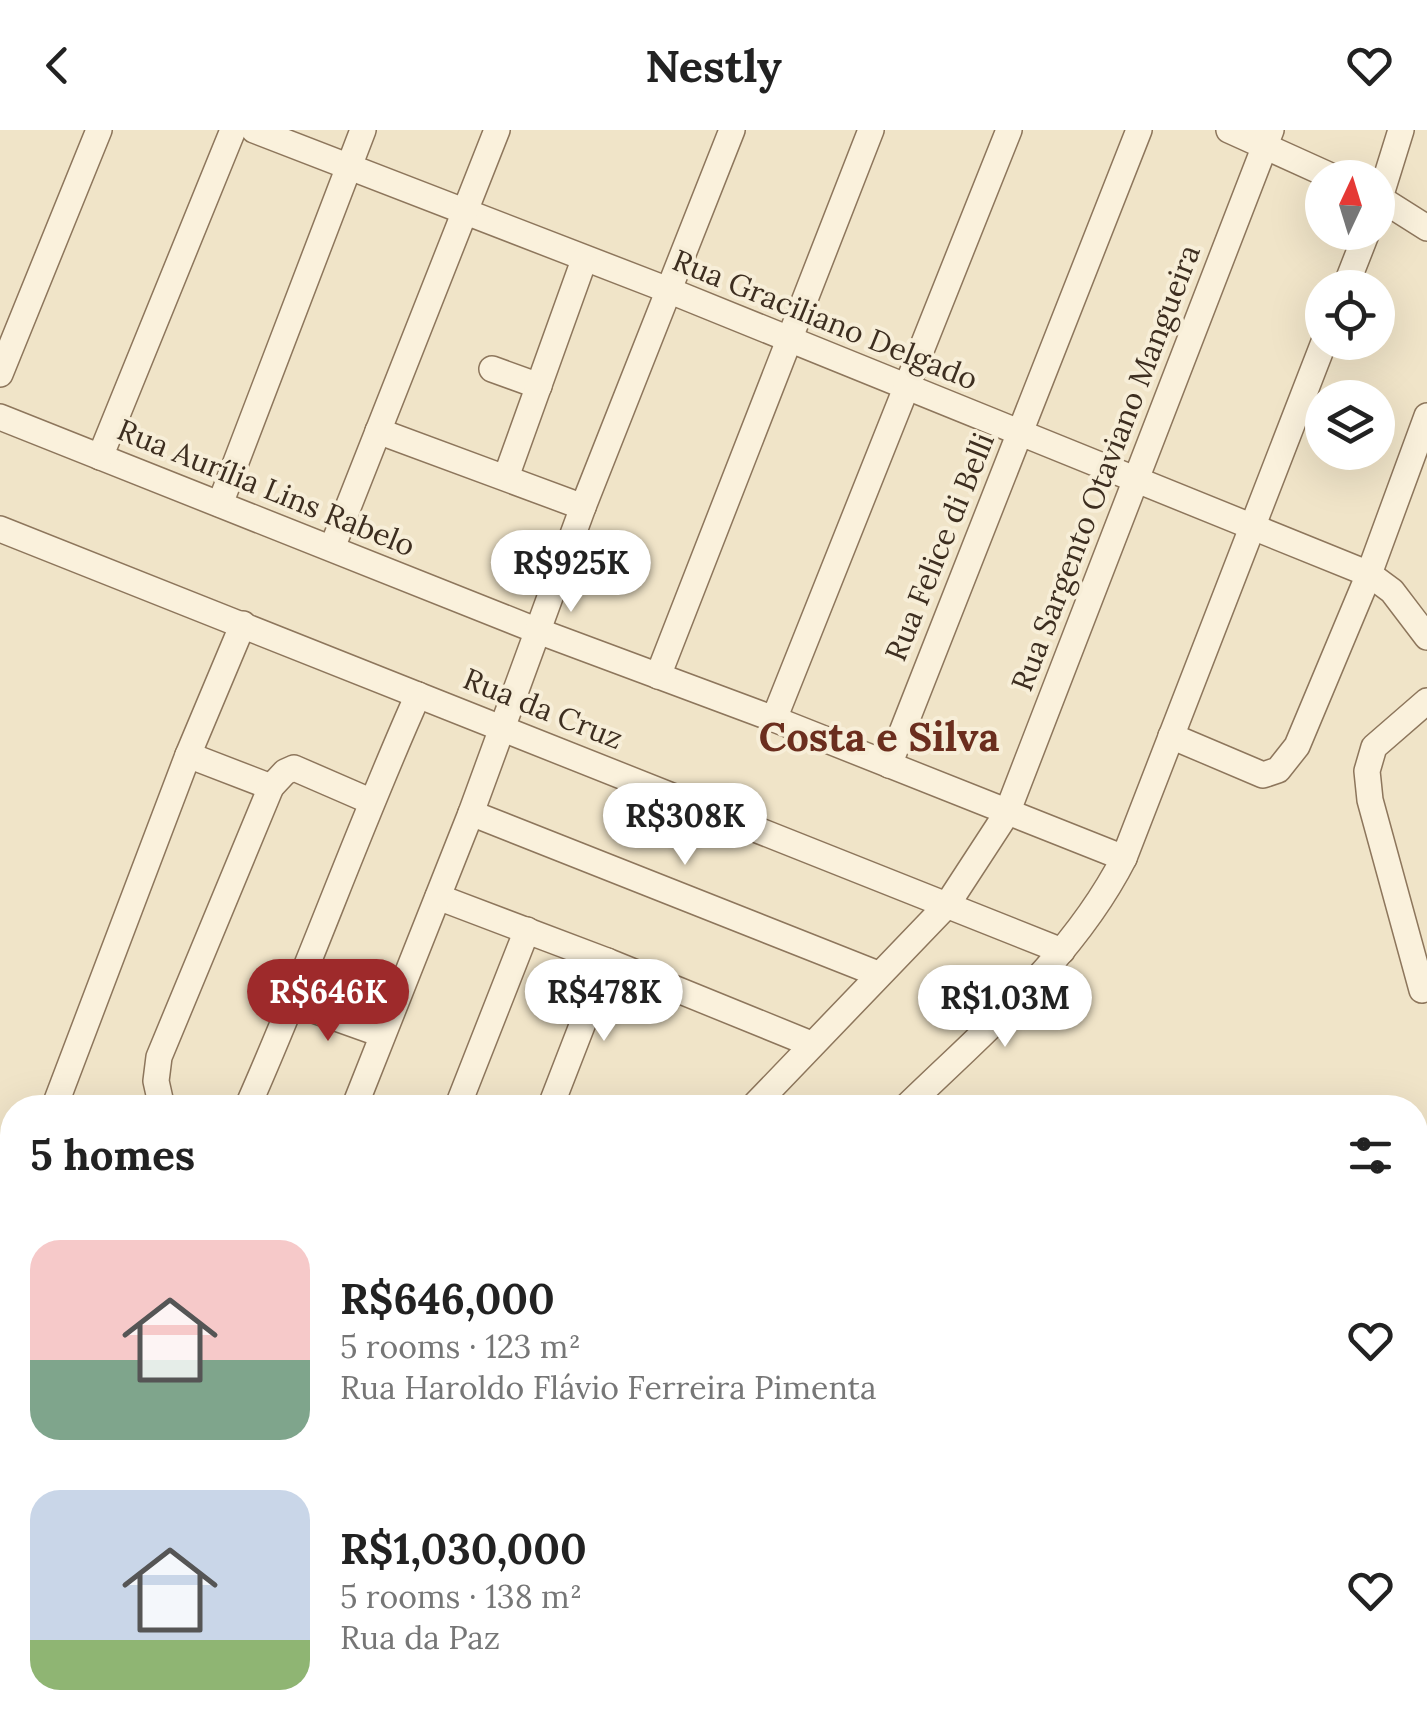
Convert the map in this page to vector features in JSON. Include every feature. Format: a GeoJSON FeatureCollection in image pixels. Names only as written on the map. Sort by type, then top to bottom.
{"type":"FeatureCollection","features":[{"type":"Feature","properties":{"kind":"street"},"geometry":{"type":"LineString","coordinates":[[0,374],[99,130]]}},
{"type":"Feature","properties":{"kind":"street"},"geometry":{"type":"LineString","coordinates":[[100,456],[233,130]]}},
{"type":"Feature","properties":{"kind":"street","name":"Rua Graciliano Delgado"},"geometry":{"type":"LineString","coordinates":[[254,130],[668,290],[1369,574]]}},
{"type":"Feature","properties":{"kind":"street"},"geometry":{"type":"LineString","coordinates":[[220,504],[363,130]]}},
{"type":"Feature","properties":{"kind":"street"},"geometry":{"type":"LineString","coordinates":[[332,548],[497,130]]}},
{"type":"Feature","properties":{"kind":"street"},"geometry":{"type":"LineString","coordinates":[[359,1095],[732,130]]}},
{"type":"Feature","properties":{"kind":"street"},"geometry":{"type":"LineString","coordinates":[[658,676],[871,130]]}},
{"type":"Feature","properties":{"kind":"street"},"geometry":{"type":"LineString","coordinates":[[774,719],[1009,130]]}},
{"type":"Feature","properties":{"kind":"street","name":"Rua Felice di Belli"},"geometry":{"type":"LineString","coordinates":[[889,765],[1140,130]]}},
{"type":"Feature","properties":{"kind":"street"},"geometry":{"type":"LineString","coordinates":[[1230,130],[1269,138],[1305,160]]}},
{"type":"Feature","properties":{"kind":"street"},"geometry":{"type":"LineString","coordinates":[[1392,160],[1402,130]]}},
{"type":"Feature","properties":{"kind":"street","name":"Rua Sargento Otaviano Mangueira"},"geometry":{"type":"LineString","coordinates":[[764,1095],[947,904],[1007,813],[1269,138]]}},
{"type":"Feature","properties":{"kind":"street"},"geometry":{"type":"LineString","coordinates":[[1395,210],[1427,228]]}},
{"type":"Feature","properties":{"kind":"street"},"geometry":{"type":"LineString","coordinates":[[506,478],[584,260]]}},
{"type":"Feature","properties":{"kind":"street"},"geometry":{"type":"LineString","coordinates":[[918,1095],[1028,989],[1107,890],[1124,858],[1317,360]]}},
{"type":"Feature","properties":{"kind":"street"},"geometry":{"type":"LineString","coordinates":[[492,369],[539,386]]}},
{"type":"Feature","properties":{"kind":"street"},"geometry":{"type":"LineString","coordinates":[[1172,736],[1256,772],[1272,774],[1297,746],[1369,574],[1427,416]]}},
{"type":"Feature","properties":{"kind":"street","name":"Rua Aurília Lins Rabelo"},"geometry":{"type":"LineString","coordinates":[[0,417],[538,632],[774,719],[1124,858]]}},
{"type":"Feature","properties":{"kind":"street"},"geometry":{"type":"LineString","coordinates":[[378,431],[583,508]]}},
{"type":"Feature","properties":{"kind":"street","name":"Rua da Cruz"},"geometry":{"type":"LineString","coordinates":[[0,529],[1062,951]]}},
{"type":"Feature","properties":{"kind":"street"},"geometry":{"type":"LineString","coordinates":[[1369,574],[1392,591],[1427,636]]}},
{"type":"Feature","properties":{"kind":"street"},"geometry":{"type":"LineString","coordinates":[[59,1095],[188,756],[243,624]]}},
{"type":"Feature","properties":{"kind":"street"},"geometry":{"type":"LineString","coordinates":[[254,1095],[294,1003],[370,801],[418,695]]}},
{"type":"Feature","properties":{"kind":"street"},"geometry":{"type":"LineString","coordinates":[[1422,990],[1370,800],[1367,771],[1374,746],[1427,701]]}},
{"type":"Feature","properties":{"kind":"street"},"geometry":{"type":"LineString","coordinates":[[188,756],[271,788]]}},
{"type":"Feature","properties":{"kind":"street"},"geometry":{"type":"LineString","coordinates":[[159,1095],[156,1081],[159,1057],[271,788],[294,768],[370,801]]}},
{"type":"Feature","properties":{"kind":"street"},"geometry":{"type":"LineString","coordinates":[[471,813],[878,974]]}},
{"type":"Feature","properties":{"kind":"street"},"geometry":{"type":"LineString","coordinates":[[438,897],[810,1044]]}},
{"type":"Feature","properties":{"kind":"street"},"geometry":{"type":"LineString","coordinates":[[462,1095],[528,930]]}},
{"type":"Feature","properties":{"kind":"street"},"geometry":{"type":"LineString","coordinates":[[555,1095],[608,961]]}},
{"type":"Feature","properties":{"kind":"street"},"geometry":{"type":"LineString","coordinates":[[294,1003],[381,1034]]}},
{"type":"Feature","properties":{"kind":"district","name":"Costa e Silva"},"geometry":{"type":"Point","coordinates":[879,737]}}]}
